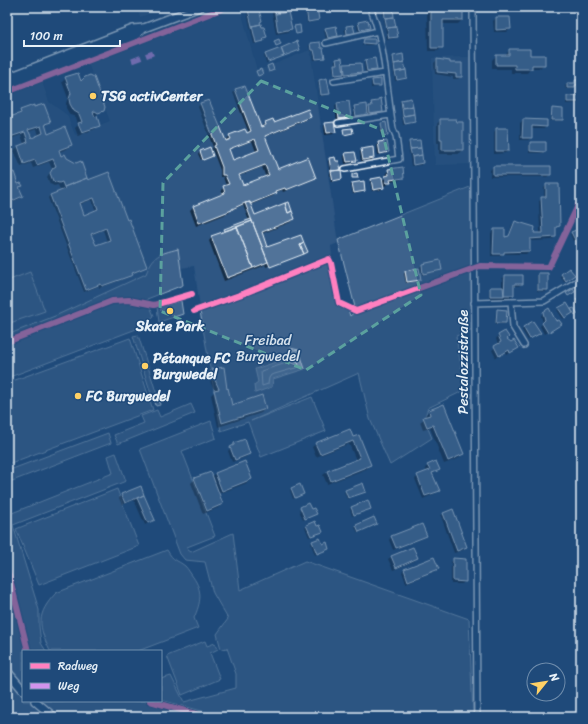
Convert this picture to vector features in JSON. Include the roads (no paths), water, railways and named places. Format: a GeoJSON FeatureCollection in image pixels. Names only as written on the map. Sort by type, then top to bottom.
{"type":"FeatureCollection","features":[{"type":"Feature","properties":{"kind":"main road"},"geometry":{"type":"LineString","coordinates":[[7,78],[133,29],[144,28],[200,7]]}},
{"type":"Feature","properties":{"kind":"main road"},"geometry":{"type":"LineString","coordinates":[[7,85],[136,35],[144,28]]}},
{"type":"Feature","properties":{"kind":"main road"},"geometry":{"type":"LineString","coordinates":[[7,671],[22,689]]}},
{"type":"Feature","properties":{"kind":"main road"},"geometry":{"type":"LineString","coordinates":[[36,702],[54,717]]}},
{"type":"Feature","properties":{"kind":"street"},"geometry":{"type":"LineString","coordinates":[[345,169],[399,159],[396,136],[390,116],[378,31],[376,21],[370,7]]}},
{"type":"Feature","properties":{"kind":"street","name":"Pestalozzistraße"},"geometry":{"type":"LineString","coordinates":[[473,7],[477,717]]}},
{"type":"Feature","properties":{"kind":"street"},"geometry":{"type":"LineString","coordinates":[[326,43],[378,31]]}},
{"type":"Feature","properties":{"kind":"street"},"geometry":{"type":"LineString","coordinates":[[334,81],[385,73]]}},
{"type":"Feature","properties":{"kind":"street"},"geometry":{"type":"LineString","coordinates":[[338,123],[390,116]]}},
{"type":"Feature","properties":{"kind":"street"},"geometry":{"type":"LineString","coordinates":[[474,303],[544,301],[581,279]]}},
{"type":"Feature","properties":{"kind":"street"},"geometry":{"type":"LineString","coordinates":[[511,302],[513,327],[524,345]]}},
{"type":"Feature","properties":{"kind":"water"},"geometry":{"type":"Polygon","coordinates":[[[290,348],[299,350],[305,369],[273,379],[272,387],[255,393],[254,385],[258,382],[255,369],[288,358],[290,348]]]}},
{"type":"Feature","properties":{"kind":"place","name":"TSG activCenter"},"geometry":{"type":"Point","coordinates":[93,96]}},
{"type":"Feature","properties":{"kind":"place","name":"Skate Park"},"geometry":{"type":"Point","coordinates":[170,311]}},
{"type":"Feature","properties":{"kind":"place","name":"Pétanque FC Burgwedel"},"geometry":{"type":"Point","coordinates":[145,366]}},
{"type":"Feature","properties":{"kind":"place","name":"FC Burgwedel"},"geometry":{"type":"Point","coordinates":[78,396]}},
{"type":"Feature","properties":{"kind":"park label","name":"Freibad Burgwedel"},"geometry":{"type":"Point","coordinates":[268,348]}}]}
